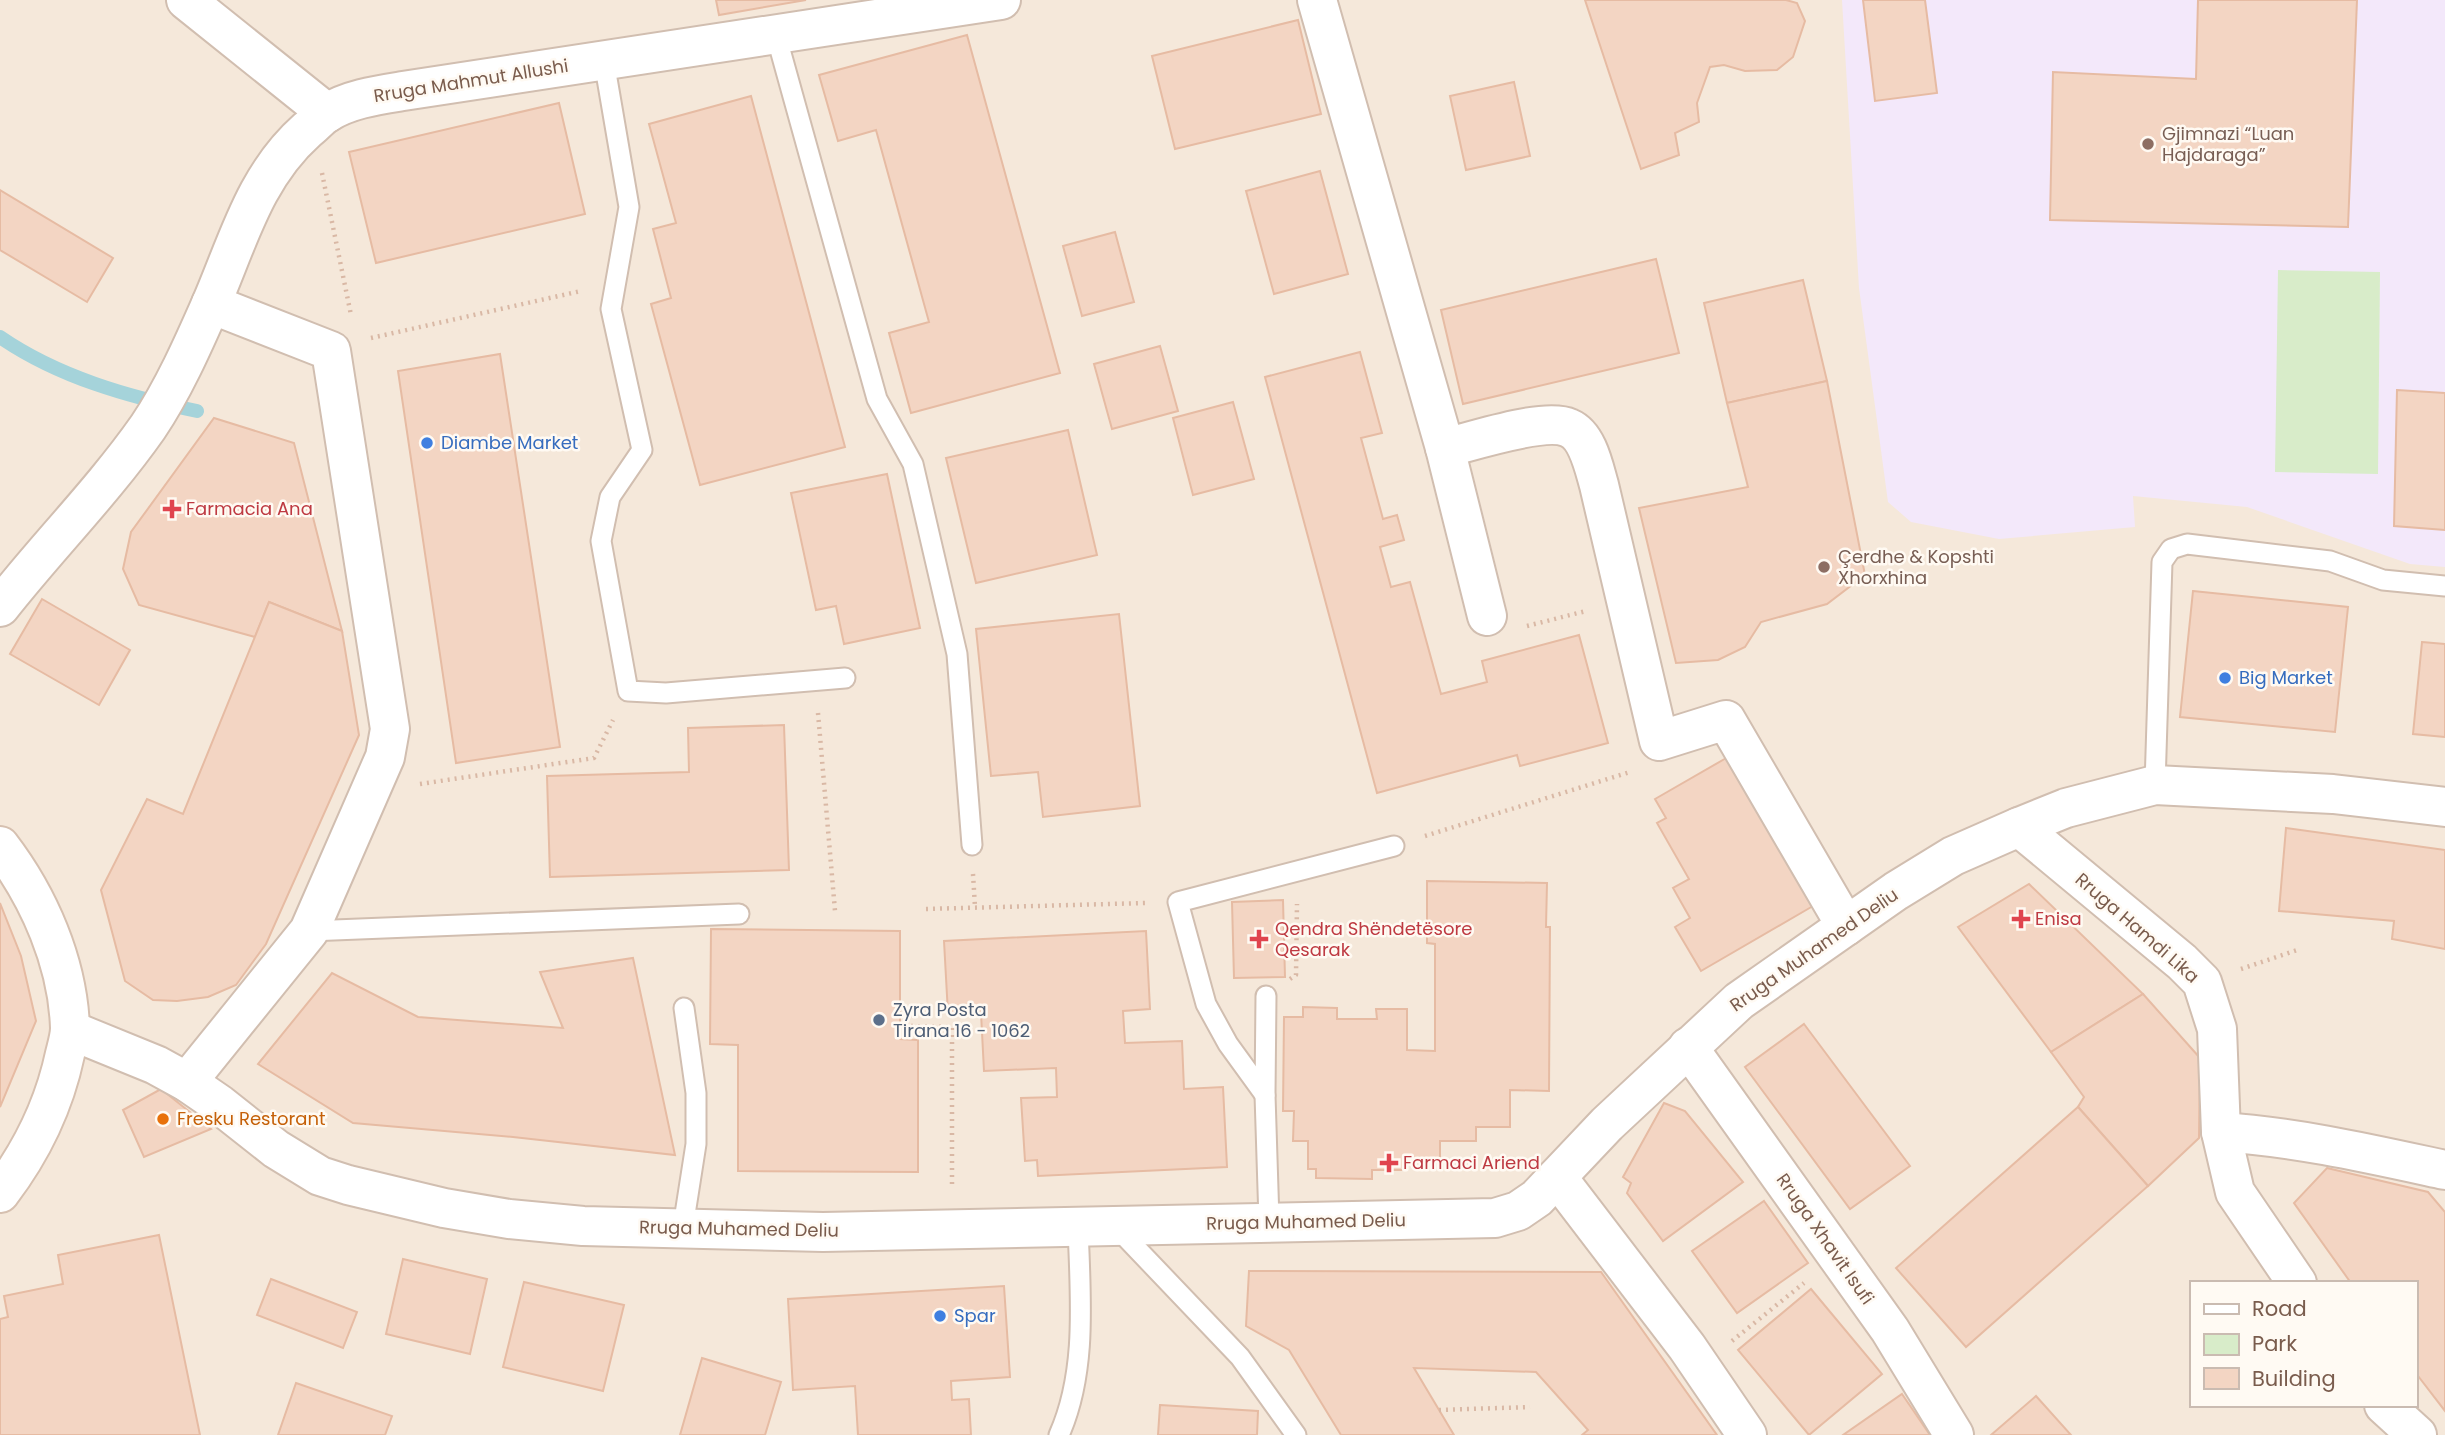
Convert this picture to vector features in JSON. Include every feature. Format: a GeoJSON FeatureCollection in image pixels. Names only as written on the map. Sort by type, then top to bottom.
{"type":"FeatureCollection","features":[{"type":"Feature","properties":{"kind":"street"},"geometry":{"type":"LineString","coordinates":[[186,0],[320,119]]}},
{"type":"Feature","properties":{"kind":"street","name":"Rruga Mahmut Allushi"},"geometry":{"type":"LineString","coordinates":[[0,607],[99,491],[149,425],[211,304],[239,232],[263,184],[288,148],[320,119],[362,98],[1001,0]]}},
{"type":"Feature","properties":{"kind":"street"},"geometry":{"type":"LineString","coordinates":[[1317,0],[1445,448],[1504,621]]}},
{"type":"Feature","properties":{"kind":"street"},"geometry":{"type":"LineString","coordinates":[[187,1083],[309,931],[385,757],[390,729],[331,351],[211,304]]}},
{"type":"Feature","properties":{"kind":"street"},"geometry":{"type":"LineString","coordinates":[[1445,448],[1545,424],[1571,428],[1588,449],[1599,485],[1659,741],[1726,720],[1846,926]]}},
{"type":"Feature","properties":{"kind":"street","name":"Rruga Muhamed Deliu"},"geometry":{"type":"LineString","coordinates":[[70,1030],[144,1060],[187,1083],[300,1166],[320,1176],[444,1208],[509,1219],[583,1226],[822,1232],[1495,1218],[1518,1211],[1537,1198],[1607,1124],[1739,1001],[1953,856],[2019,827],[2066,808],[2155,785],[2333,794],[2445,807]]}},
{"type":"Feature","properties":{"kind":"street","name":"Rruga Hamdi Lika"},"geometry":{"type":"LineString","coordinates":[[2019,827],[2182,962],[2202,982],[2217,1029],[2221,1132],[2235,1192],[2296,1281]]}},
{"type":"Feature","properties":{"kind":"street"},"geometry":{"type":"LineString","coordinates":[[0,846],[39,908],[58,959],[70,1030],[60,1080],[48,1113],[17,1170],[0,1192]]}},
{"type":"Feature","properties":{"kind":"street","name":"Rruga Xhavit Isufi"},"geometry":{"type":"LineString","coordinates":[[1688,1047],[1890,1330],[1954,1435]]}},
{"type":"Feature","properties":{"kind":"street"},"geometry":{"type":"LineString","coordinates":[[2221,1132],[2302,1141],[2445,1170]]}},
{"type":"Feature","properties":{"kind":"street"},"geometry":{"type":"LineString","coordinates":[[1557,1177],[1687,1347],[1747,1435]]}},
{"type":"Feature","properties":{"kind":"street"},"geometry":{"type":"LineString","coordinates":[[2386,1407],[2417,1435]]}},
{"type":"Feature","properties":{"kind":"lane"},"geometry":{"type":"LineString","coordinates":[[776,34],[877,399],[913,464],[957,654],[972,845]]}},
{"type":"Feature","properties":{"kind":"lane"},"geometry":{"type":"LineString","coordinates":[[604,61],[629,207],[611,309],[642,450],[610,497],[601,541],[628,691],[666,692],[845,678]]}},
{"type":"Feature","properties":{"kind":"lane"},"geometry":{"type":"LineString","coordinates":[[2155,785],[2162,562],[2171,549],[2187,544],[2330,561],[2383,580],[2445,586]]}},
{"type":"Feature","properties":{"kind":"lane"},"geometry":{"type":"LineString","coordinates":[[1265,1095],[1228,1044],[1206,1004],[1178,902],[1394,846]]}},
{"type":"Feature","properties":{"kind":"lane"},"geometry":{"type":"LineString","coordinates":[[309,931],[739,914]]}},
{"type":"Feature","properties":{"kind":"lane"},"geometry":{"type":"LineString","coordinates":[[1266,996],[1265,1095],[1269,1222]]}},
{"type":"Feature","properties":{"kind":"lane"},"geometry":{"type":"LineString","coordinates":[[683,1227],[696,1143],[696,1093],[684,1008]]}},
{"type":"Feature","properties":{"kind":"lane"},"geometry":{"type":"LineString","coordinates":[[1059,1435],[1075,1380],[1096,1226]]}},
{"type":"Feature","properties":{"kind":"lane"},"geometry":{"type":"LineString","coordinates":[[1096,1226],[1240,1357],[1296,1435]]}},
{"type":"Feature","properties":{"kind":"path"},"geometry":{"type":"LineString","coordinates":[[320,119],[342,274]]}},
{"type":"Feature","properties":{"kind":"path"},"geometry":{"type":"LineString","coordinates":[[369,339],[578,291]]}},
{"type":"Feature","properties":{"kind":"path"},"geometry":{"type":"LineString","coordinates":[[1504,621],[1586,610]]}},
{"type":"Feature","properties":{"kind":"path"},"geometry":{"type":"LineString","coordinates":[[818,707],[835,911]]}},
{"type":"Feature","properties":{"kind":"path"},"geometry":{"type":"LineString","coordinates":[[461,778],[594,758],[614,720]]}},
{"type":"Feature","properties":{"kind":"path"},"geometry":{"type":"LineString","coordinates":[[1394,846],[1666,761],[1659,741]]}},
{"type":"Feature","properties":{"kind":"path"},"geometry":{"type":"LineString","coordinates":[[1266,996],[1296,975],[1297,871]]}},
{"type":"Feature","properties":{"kind":"path"},"geometry":{"type":"LineString","coordinates":[[926,909],[1178,902]]}},
{"type":"Feature","properties":{"kind":"path"},"geometry":{"type":"LineString","coordinates":[[2202,982],[2300,949]]}},
{"type":"Feature","properties":{"kind":"path"},"geometry":{"type":"LineString","coordinates":[[911,1026],[952,1027],[952,1231]]}},
{"type":"Feature","properties":{"kind":"path"},"geometry":{"type":"LineString","coordinates":[[1730,1342],[1837,1256]]}},
{"type":"Feature","properties":{"kind":"path"},"geometry":{"type":"LineString","coordinates":[[1438,1410],[1530,1407]]}},
{"type":"Feature","properties":{"kind":"shaded area"},"geometry":{"type":"Polygon","coordinates":[[[0,0],[2445,0],[2445,1435],[0,1435],[0,0]]]}},
{"type":"Feature","properties":{"kind":"shaded area","name":"Gjimnazi “Luan Hajdaraga”"},"geometry":{"type":"Polygon","coordinates":[[[1842,0],[2445,0],[2445,567],[2410,564],[2247,507],[2133,496],[2135,527],[1999,539],[1911,522],[1888,502],[1859,288],[1842,0]]]}},
{"type":"Feature","properties":{"kind":"green space"},"geometry":{"type":"Polygon","coordinates":[[[2278,270],[2380,272],[2378,474],[2275,472],[2278,270]]]}},
{"type":"Feature","properties":{"kind":"building"},"geometry":{"type":"Polygon","coordinates":[[[716,0],[806,0],[719,15],[716,0]]]}},
{"type":"Feature","properties":{"kind":"building"},"geometry":{"type":"Polygon","coordinates":[[[1585,0],[1786,0],[1797,3],[1805,21],[1793,57],[1777,70],[1745,71],[1724,65],[1710,67],[1697,103],[1699,122],[1675,133],[1679,155],[1641,169],[1585,0]]]}},
{"type":"Feature","properties":{"kind":"building"},"geometry":{"type":"Polygon","coordinates":[[[1863,0],[1925,0],[1937,93],[1875,101],[1863,0]]]}},
{"type":"Feature","properties":{"kind":"building"},"geometry":{"type":"Polygon","coordinates":[[[2198,0],[2357,0],[2348,227],[2050,220],[2053,72],[2196,79],[2198,0]]]}},
{"type":"Feature","properties":{"kind":"building"},"geometry":{"type":"Polygon","coordinates":[[[1298,20],[1321,114],[1175,149],[1152,56],[1298,20]]]}},
{"type":"Feature","properties":{"kind":"building"},"geometry":{"type":"Polygon","coordinates":[[[967,35],[1060,373],[911,413],[889,333],[929,322],[876,130],[838,141],[819,75],[967,35]]]}},
{"type":"Feature","properties":{"kind":"building"},"geometry":{"type":"Polygon","coordinates":[[[1514,82],[1530,156],[1466,170],[1450,96],[1514,82]]]}},
{"type":"Feature","properties":{"kind":"building"},"geometry":{"type":"Polygon","coordinates":[[[751,96],[845,447],[700,485],[651,304],[671,298],[653,229],[676,223],[649,124],[751,96]]]}},
{"type":"Feature","properties":{"kind":"building"},"geometry":{"type":"Polygon","coordinates":[[[559,103],[585,214],[376,263],[349,152],[559,103]]]}},
{"type":"Feature","properties":{"kind":"building"},"geometry":{"type":"Polygon","coordinates":[[[1320,171],[1348,274],[1274,294],[1246,191],[1320,171]]]}},
{"type":"Feature","properties":{"kind":"building"},"geometry":{"type":"Polygon","coordinates":[[[0,190],[113,258],[87,302],[0,250],[0,190]]]}},
{"type":"Feature","properties":{"kind":"building"},"geometry":{"type":"Polygon","coordinates":[[[1115,232],[1134,302],[1082,316],[1063,246],[1115,232]]]}},
{"type":"Feature","properties":{"kind":"building"},"geometry":{"type":"Polygon","coordinates":[[[1656,259],[1679,353],[1463,404],[1441,310],[1656,259]]]}},
{"type":"Feature","properties":{"kind":"building"},"geometry":{"type":"Polygon","coordinates":[[[1803,280],[1827,381],[1727,403],[1704,303],[1803,280]]]}},
{"type":"Feature","properties":{"kind":"building"},"geometry":{"type":"Polygon","coordinates":[[[1160,346],[1178,411],[1112,429],[1094,364],[1160,346]]]}},
{"type":"Feature","properties":{"kind":"building"},"geometry":{"type":"Polygon","coordinates":[[[1360,352],[1382,433],[1361,438],[1383,519],[1397,515],[1404,540],[1380,547],[1391,587],[1410,582],[1441,694],[1487,682],[1482,661],[1579,635],[1608,743],[1520,766],[1517,755],[1377,793],[1265,377],[1360,352]]]}},
{"type":"Feature","properties":{"kind":"building"},"geometry":{"type":"Polygon","coordinates":[[[500,354],[560,747],[456,763],[398,371],[500,354]]]}},
{"type":"Feature","properties":{"kind":"building"},"geometry":{"type":"Polygon","coordinates":[[[1827,381],[1865,575],[1827,604],[1761,622],[1745,647],[1718,660],[1676,663],[1639,508],[1748,487],[1727,403],[1827,381]]]}},
{"type":"Feature","properties":{"kind":"building"},"geometry":{"type":"Polygon","coordinates":[[[2397,390],[2445,393],[2445,530],[2394,526],[2397,390]]]}},
{"type":"Feature","properties":{"kind":"building"},"geometry":{"type":"Polygon","coordinates":[[[1233,402],[1254,479],[1193,495],[1173,418],[1233,402]]]}},
{"type":"Feature","properties":{"kind":"building"},"geometry":{"type":"Polygon","coordinates":[[[214,418],[294,443],[342,631],[269,602],[255,637],[139,605],[123,569],[131,532],[214,418]]]}},
{"type":"Feature","properties":{"kind":"building"},"geometry":{"type":"Polygon","coordinates":[[[1068,430],[1097,555],[976,583],[946,458],[1068,430]]]}},
{"type":"Feature","properties":{"kind":"building"},"geometry":{"type":"Polygon","coordinates":[[[887,474],[920,628],[844,644],[836,606],[816,610],[791,493],[887,474]]]}},
{"type":"Feature","properties":{"kind":"building"},"geometry":{"type":"Polygon","coordinates":[[[2193,591],[2348,607],[2335,732],[2180,717],[2193,591]]]}},
{"type":"Feature","properties":{"kind":"building"},"geometry":{"type":"Polygon","coordinates":[[[42,599],[130,650],[99,705],[10,654],[42,599]]]}},
{"type":"Feature","properties":{"kind":"building"},"geometry":{"type":"Polygon","coordinates":[[[269,602],[342,631],[359,735],[266,944],[236,985],[208,997],[177,1001],[153,1000],[125,981],[101,890],[147,799],[183,814],[269,602]]]}},
{"type":"Feature","properties":{"kind":"building"},"geometry":{"type":"Polygon","coordinates":[[[1119,614],[1140,806],[1043,817],[1038,772],[991,776],[976,629],[1119,614]]]}},
{"type":"Feature","properties":{"kind":"building"},"geometry":{"type":"Polygon","coordinates":[[[2422,642],[2445,644],[2445,737],[2413,734],[2422,642]]]}},
{"type":"Feature","properties":{"kind":"building"},"geometry":{"type":"Polygon","coordinates":[[[784,725],[789,870],[550,877],[547,776],[689,772],[688,728],[784,725]]]}},
{"type":"Feature","properties":{"kind":"building"},"geometry":{"type":"Polygon","coordinates":[[[1728,757],[1813,906],[1701,971],[1675,927],[1690,918],[1673,888],[1689,879],[1657,823],[1666,818],[1655,799],[1728,757]]]}},
{"type":"Feature","properties":{"kind":"building"},"geometry":{"type":"Polygon","coordinates":[[[2286,828],[2445,850],[2445,949],[2392,939],[2394,921],[2279,911],[2286,828]]]}},
{"type":"Feature","properties":{"kind":"building"},"geometry":{"type":"Polygon","coordinates":[[[1427,881],[1547,883],[1546,927],[1550,927],[1549,1091],[1510,1090],[1510,1127],[1476,1127],[1476,1141],[1440,1141],[1440,1161],[1406,1160],[1406,1170],[1372,1170],[1372,1179],[1316,1178],[1316,1169],[1308,1169],[1308,1141],[1293,1141],[1294,1111],[1283,1111],[1284,1017],[1303,1017],[1303,1007],[1337,1008],[1337,1019],[1377,1019],[1376,1009],[1407,1009],[1407,1050],[1435,1051],[1435,944],[1427,943],[1427,881]]]}},
{"type":"Feature","properties":{"kind":"building"},"geometry":{"type":"Polygon","coordinates":[[[2029,884],[2143,994],[2051,1052],[1958,927],[2029,884]]]}},
{"type":"Feature","properties":{"kind":"building","name":"Qendra Shëndetësore Qesarak"},"geometry":{"type":"Polygon","coordinates":[[[1283,900],[1285,977],[1234,978],[1232,902],[1283,900]]]}},
{"type":"Feature","properties":{"kind":"building"},"geometry":{"type":"Polygon","coordinates":[[[0,903],[21,956],[36,1021],[0,1107],[0,903]]]}},
{"type":"Feature","properties":{"kind":"building"},"geometry":{"type":"Polygon","coordinates":[[[711,929],[900,931],[900,1039],[918,1040],[918,1172],[738,1171],[738,1045],[710,1044],[711,929]]]}},
{"type":"Feature","properties":{"kind":"building"},"geometry":{"type":"Polygon","coordinates":[[[1146,931],[1150,1009],[1123,1011],[1125,1043],[1182,1041],[1184,1089],[1223,1087],[1227,1167],[1038,1176],[1037,1160],[1025,1161],[1021,1098],[1057,1097],[1056,1068],[984,1071],[981,1013],[948,1014],[944,941],[1146,931]]]}},
{"type":"Feature","properties":{"kind":"building"},"geometry":{"type":"Polygon","coordinates":[[[633,958],[675,1155],[353,1123],[258,1064],[332,973],[418,1017],[563,1028],[540,972],[633,958]]]}},
{"type":"Feature","properties":{"kind":"building"},"geometry":{"type":"Polygon","coordinates":[[[2143,994],[2200,1058],[2199,1138],[2148,1186],[2078,1107],[2084,1097],[2051,1052],[2143,994]]]}},
{"type":"Feature","properties":{"kind":"building"},"geometry":{"type":"Polygon","coordinates":[[[1804,1024],[1910,1166],[1850,1209],[1745,1067],[1804,1024]]]}},
{"type":"Feature","properties":{"kind":"building","name":"Fresku Restorant"},"geometry":{"type":"Polygon","coordinates":[[[161,1089],[211,1129],[144,1157],[123,1110],[161,1089]]]}},
{"type":"Feature","properties":{"kind":"building"},"geometry":{"type":"Polygon","coordinates":[[[1664,1103],[1685,1111],[1743,1182],[1663,1241],[1627,1193],[1631,1183],[1623,1177],[1664,1103]]]}},
{"type":"Feature","properties":{"kind":"building"},"geometry":{"type":"Polygon","coordinates":[[[2078,1107],[2148,1186],[1966,1347],[1896,1268],[2078,1107]]]}},
{"type":"Feature","properties":{"kind":"building"},"geometry":{"type":"Polygon","coordinates":[[[2327,1168],[2428,1192],[2445,1212],[2445,1411],[2417,1375],[2417,1281],[2350,1281],[2294,1203],[2327,1168]]]}},
{"type":"Feature","properties":{"kind":"building"},"geometry":{"type":"Polygon","coordinates":[[[1764,1201],[1808,1263],[1737,1313],[1692,1251],[1764,1201]]]}},
{"type":"Feature","properties":{"kind":"building"},"geometry":{"type":"Polygon","coordinates":[[[159,1235],[200,1435],[0,1435],[0,1319],[8,1317],[4,1296],[63,1284],[58,1255],[159,1235]]]}},
{"type":"Feature","properties":{"kind":"building"},"geometry":{"type":"Polygon","coordinates":[[[403,1259],[487,1279],[470,1354],[386,1334],[403,1259]]]}},
{"type":"Feature","properties":{"kind":"building"},"geometry":{"type":"Polygon","coordinates":[[[1249,1271],[1601,1272],[1717,1435],[1582,1435],[1588,1430],[1536,1372],[1414,1368],[1454,1435],[1341,1435],[1289,1350],[1246,1326],[1249,1271]]]}},
{"type":"Feature","properties":{"kind":"building"},"geometry":{"type":"Polygon","coordinates":[[[271,1279],[357,1312],[343,1348],[257,1315],[271,1279]]]}},
{"type":"Feature","properties":{"kind":"building"},"geometry":{"type":"Polygon","coordinates":[[[524,1282],[624,1305],[603,1391],[503,1367],[524,1282]]]}},
{"type":"Feature","properties":{"kind":"building"},"geometry":{"type":"Polygon","coordinates":[[[1004,1286],[1010,1377],[951,1381],[952,1400],[969,1399],[971,1435],[858,1435],[855,1386],[793,1390],[788,1299],[1004,1286]]]}},
{"type":"Feature","properties":{"kind":"building"},"geometry":{"type":"Polygon","coordinates":[[[1811,1289],[1882,1374],[1809,1435],[1738,1350],[1811,1289]]]}},
{"type":"Feature","properties":{"kind":"building"},"geometry":{"type":"Polygon","coordinates":[[[702,1358],[781,1382],[765,1435],[680,1435],[702,1358]]]}},
{"type":"Feature","properties":{"kind":"building"},"geometry":{"type":"Polygon","coordinates":[[[296,1383],[392,1416],[385,1435],[278,1435],[296,1383]]]}},
{"type":"Feature","properties":{"kind":"building"},"geometry":{"type":"Polygon","coordinates":[[[1902,1394],[1930,1435],[1843,1435],[1902,1394]]]}},
{"type":"Feature","properties":{"kind":"building"},"geometry":{"type":"Polygon","coordinates":[[[2036,1396],[2071,1435],[1991,1435],[2036,1396]]]}},
{"type":"Feature","properties":{"kind":"building"},"geometry":{"type":"Polygon","coordinates":[[[1160,1405],[1258,1411],[1257,1435],[1158,1435],[1160,1405]]]}},
{"type":"Feature","properties":{"kind":"waterway"},"geometry":{"type":"LineString","coordinates":[[0,337],[46,363],[95,384],[197,411]]}},
{"type":"Feature","properties":{"kind":"place","name":"Gjimnazi “Luan Hajdaraga”"},"geometry":{"type":"Point","coordinates":[2148,144]}},
{"type":"Feature","properties":{"kind":"place","name":"Diambe Market"},"geometry":{"type":"Point","coordinates":[427,443]}},
{"type":"Feature","properties":{"kind":"place","name":"Farmacia Ana"},"geometry":{"type":"Point","coordinates":[172,509]}},
{"type":"Feature","properties":{"kind":"place","name":"Çerdhe & Kopshti Xhorxhina"},"geometry":{"type":"Point","coordinates":[1824,567]}},
{"type":"Feature","properties":{"kind":"place","name":"Big Market"},"geometry":{"type":"Point","coordinates":[2225,678]}},
{"type":"Feature","properties":{"kind":"place","name":"Enisa"},"geometry":{"type":"Point","coordinates":[2021,919]}},
{"type":"Feature","properties":{"kind":"place","name":"Qendra Shëndetësore Qesarak"},"geometry":{"type":"Point","coordinates":[1259,939]}},
{"type":"Feature","properties":{"kind":"place","name":"Zyra Posta Tirana 16 - 1062"},"geometry":{"type":"Point","coordinates":[879,1020]}},
{"type":"Feature","properties":{"kind":"place","name":"Fresku Restorant"},"geometry":{"type":"Point","coordinates":[163,1119]}},
{"type":"Feature","properties":{"kind":"place","name":"Farmaci Ariend"},"geometry":{"type":"Point","coordinates":[1389,1163]}},
{"type":"Feature","properties":{"kind":"place","name":"Spar"},"geometry":{"type":"Point","coordinates":[940,1316]}}]}
